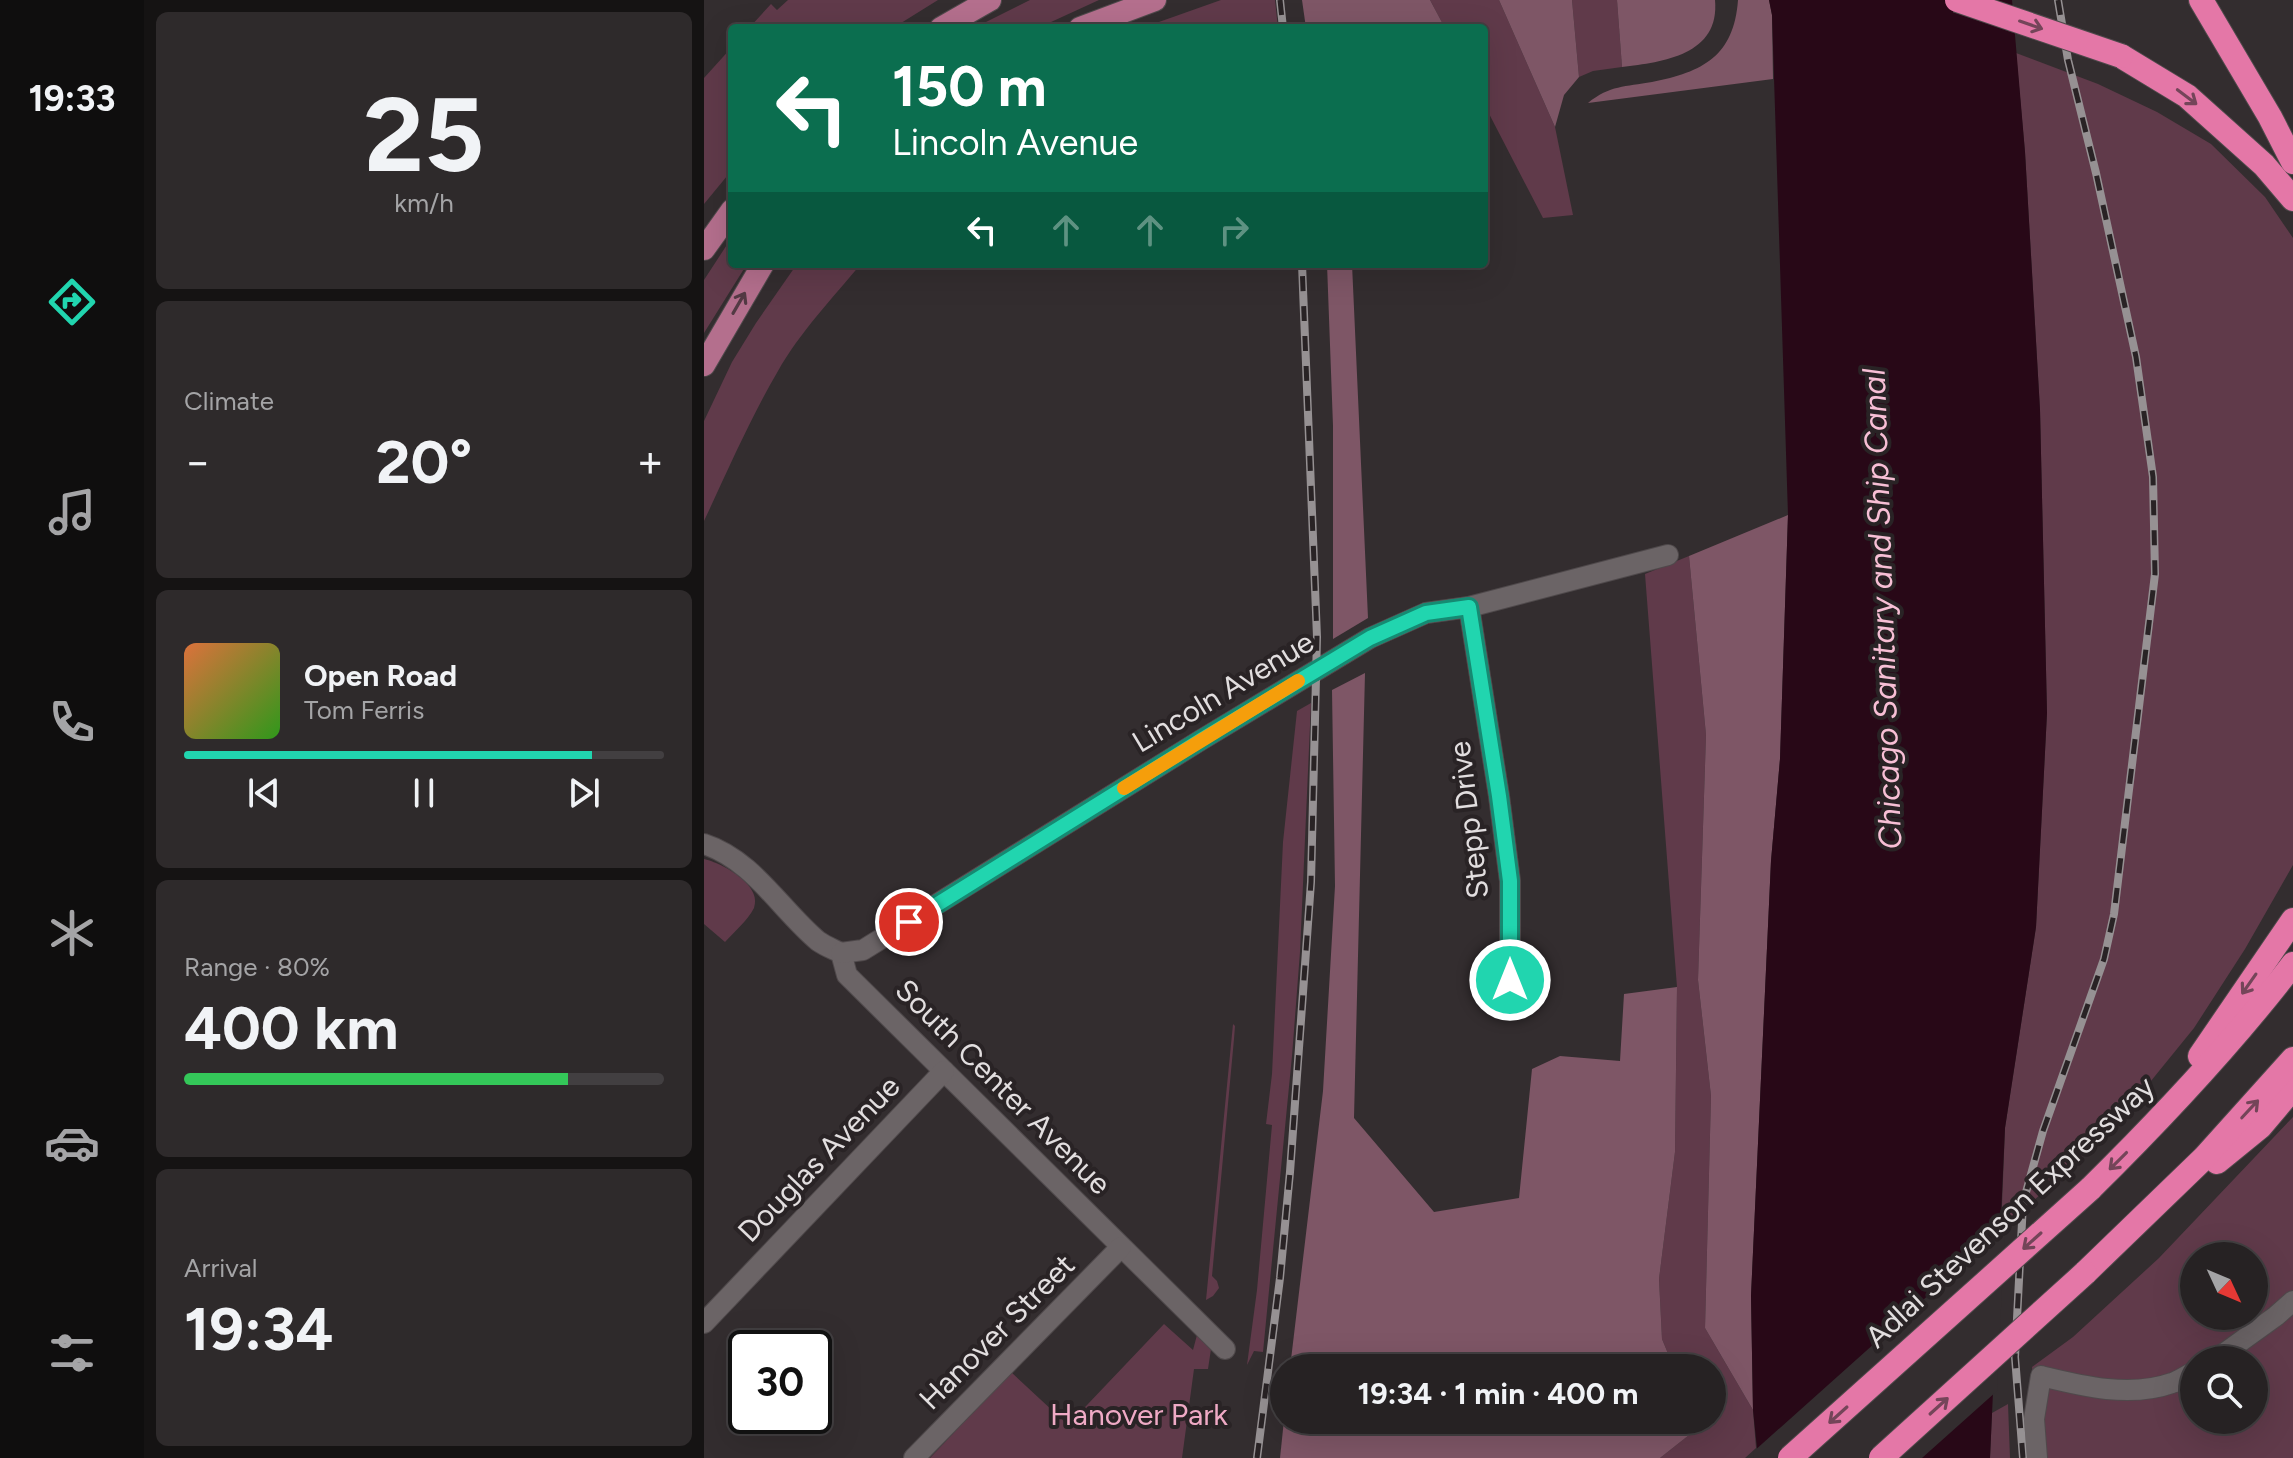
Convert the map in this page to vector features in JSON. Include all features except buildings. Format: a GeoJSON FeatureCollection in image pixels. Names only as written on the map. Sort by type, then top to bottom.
{"type":"FeatureCollection","features":[{"type":"Feature","properties":{"kind":"highway"},"geometry":{"type":"LineString","coordinates":[[1957,0],[2121,56],[2187,96],[2264,165],[2293,199]]}},
{"type":"Feature","properties":{"kind":"highway"},"geometry":{"type":"LineString","coordinates":[[2201,0],[2293,162]]}},
{"type":"Feature","properties":{"kind":"highway"},"geometry":{"type":"LineString","coordinates":[[2147,1133],[2293,920]]}},
{"type":"Feature","properties":{"kind":"highway","name":"Adlai Stevenson Expressway"},"geometry":{"type":"LineString","coordinates":[[1790,1458],[2090,1189],[2147,1133],[2257,1011],[2293,964]]}},
{"type":"Feature","properties":{"kind":"highway"},"geometry":{"type":"LineString","coordinates":[[1881,1458],[2137,1225],[2204,1158],[2293,1059]]}},
{"type":"Feature","properties":{"kind":"highway"},"geometry":{"type":"LineString","coordinates":[[2137,1225],[2260,1127],[2293,1088]]}},
{"type":"Feature","properties":{"kind":"main road"},"geometry":{"type":"LineString","coordinates":[[948,24],[990,0]]}},
{"type":"Feature","properties":{"kind":"main road"},"geometry":{"type":"LineString","coordinates":[[1091,24],[1155,0]]}},
{"type":"Feature","properties":{"kind":"main road"},"geometry":{"type":"LineString","coordinates":[[704,249],[728,216]]}},
{"type":"Feature","properties":{"kind":"main road"},"geometry":{"type":"LineString","coordinates":[[704,365],[761,268]]}},
{"type":"Feature","properties":{"kind":"street","name":"Lincoln Avenue"},"geometry":{"type":"LineString","coordinates":[[841,953],[863,950],[1370,638],[1426,613],[1469,607],[1668,555]]}},
{"type":"Feature","properties":{"kind":"street","name":"Stepp Drive"},"geometry":{"type":"LineString","coordinates":[[1469,607],[1510,881],[1510,980]]}},
{"type":"Feature","properties":{"kind":"street","name":"South Center Avenue"},"geometry":{"type":"LineString","coordinates":[[704,844],[733,858],[820,943],[841,953],[847,975],[1225,1349]]}},
{"type":"Feature","properties":{"kind":"street","name":"Douglas Avenue"},"geometry":{"type":"LineString","coordinates":[[704,1323],[944,1071]]}},
{"type":"Feature","properties":{"kind":"street","name":"Hanover Street"},"geometry":{"type":"LineString","coordinates":[[914,1458],[1121,1247]]}},
{"type":"Feature","properties":{"kind":"street"},"geometry":{"type":"LineString","coordinates":[[2234,1346],[2293,1301]]}},
{"type":"Feature","properties":{"kind":"street"},"geometry":{"type":"LineString","coordinates":[[2037,1458],[2034,1419],[2041,1376],[2122,1390],[2148,1389],[2180,1379]]}},
{"type":"Feature","properties":{"kind":"green space"},"geometry":{"type":"Polygon","coordinates":[[[788,0],[938,0],[899,24],[753,24],[771,4],[777,10],[788,0]]]}},
{"type":"Feature","properties":{"kind":"green space"},"geometry":{"type":"Polygon","coordinates":[[[1030,0],[1099,0],[1047,24],[982,24],[1030,0]]]}},
{"type":"Feature","properties":{"kind":"green space"},"geometry":{"type":"Polygon","coordinates":[[[1221,0],[1275,0],[1278,24],[1153,24],[1221,0]]]}},
{"type":"Feature","properties":{"kind":"green space"},"geometry":{"type":"Polygon","coordinates":[[[1430,0],[1499,0],[1555,127],[1573,215],[1543,218],[1488,112],[1488,24],[1443,24],[1430,0]]]}},
{"type":"Feature","properties":{"kind":"green space"},"geometry":{"type":"Polygon","coordinates":[[[1572,0],[1617,0],[1622,67],[1593,71],[1579,77],[1572,0]]]}},
{"type":"Feature","properties":{"kind":"green space"},"geometry":{"type":"Polygon","coordinates":[[[728,51],[728,175],[704,204],[704,78],[728,51]]]}},
{"type":"Feature","properties":{"kind":"green space"},"geometry":{"type":"Polygon","coordinates":[[[2016,53],[2098,84],[2157,112],[2211,144],[2265,197],[2293,238],[2293,865],[2245,949],[2194,1028],[2092,1148],[2001,1230],[2005,1128],[2036,927],[2047,713],[2040,410],[2016,53]]]}},
{"type":"Feature","properties":{"kind":"green space"},"geometry":{"type":"Polygon","coordinates":[[[728,243],[728,268],[745,268],[704,333],[704,280],[728,243]]]}},
{"type":"Feature","properties":{"kind":"green space"},"geometry":{"type":"Polygon","coordinates":[[[794,268],[858,268],[786,357],[704,521],[704,421],[732,362],[794,268]]]}},
{"type":"Feature","properties":{"kind":"green space"},"geometry":{"type":"Polygon","coordinates":[[[1689,556],[1706,735],[1698,980],[1711,1096],[1705,1328],[1720,1354],[1668,1354],[1662,1339],[1659,1279],[1675,1152],[1677,987],[1645,574],[1689,556]]]}},
{"type":"Feature","properties":{"kind":"green space"},"geometry":{"type":"Polygon","coordinates":[[[1311,703],[1292,1056],[1263,1352],[1254,1351],[1247,1365],[1272,1125],[1266,1124],[1272,1074],[1283,842],[1297,711],[1311,703]]]}},
{"type":"Feature","properties":{"kind":"green space"},"geometry":{"type":"Polygon","coordinates":[[[704,859],[739,876],[753,891],[754,908],[725,942],[704,924],[704,859]]]}},
{"type":"Feature","properties":{"kind":"green space"},"geometry":{"type":"Polygon","coordinates":[[[1233,1024],[1212,1276],[1219,1288],[1206,1300],[1233,1024]]]}},
{"type":"Feature","properties":{"kind":"green space"},"geometry":{"type":"Polygon","coordinates":[[[2293,1117],[2293,1458],[2042,1458],[2032,1367],[2073,1337],[2159,1258],[2293,1117]]]}},
{"type":"Feature","properties":{"kind":"green space","name":"Hanover Park"},"geometry":{"type":"Polygon","coordinates":[[[1164,1324],[1193,1350],[1197,1335],[1211,1349],[1208,1369],[1194,1369],[1182,1458],[930,1458],[1011,1372],[1068,1425],[1164,1324]]]}},
{"type":"Feature","properties":{"kind":"green space"},"geometry":{"type":"Polygon","coordinates":[[[1726,1364],[1753,1410],[1756,1448],[1745,1458],[1660,1458],[1690,1434],[1726,1434],[1726,1364]]]}},
{"type":"Feature","properties":{"kind":"green space"},"geometry":{"type":"Polygon","coordinates":[[[2008,1404],[2010,1458],[1990,1458],[1992,1413],[2008,1404]]]}},
{"type":"Feature","properties":{"kind":"shaded area"},"geometry":{"type":"Polygon","coordinates":[[[1302,0],[1430,0],[1443,24],[1305,24],[1302,0]]]}},
{"type":"Feature","properties":{"kind":"shaded area"},"geometry":{"type":"Polygon","coordinates":[[[1499,0],[1572,0],[1579,77],[1564,95],[1555,127],[1499,0]]]}},
{"type":"Feature","properties":{"kind":"shaded area"},"geometry":{"type":"Polygon","coordinates":[[[1617,0],[1715,0],[1714,18],[1699,44],[1686,52],[1655,62],[1622,67],[1617,0]]]}},
{"type":"Feature","properties":{"kind":"shaded area"},"geometry":{"type":"Polygon","coordinates":[[[1738,0],[1769,0],[1773,79],[1588,103],[1611,90],[1686,73],[1713,58],[1730,35],[1738,0]]]}},
{"type":"Feature","properties":{"kind":"shaded area"},"geometry":{"type":"Polygon","coordinates":[[[1327,268],[1352,268],[1368,618],[1333,639],[1333,426],[1327,268]]]}},
{"type":"Feature","properties":{"kind":"shaded area"},"geometry":{"type":"Polygon","coordinates":[[[1788,515],[1780,759],[1771,861],[1751,1296],[1753,1410],[1726,1364],[1726,1354],[1720,1354],[1705,1328],[1711,1096],[1698,980],[1706,735],[1689,556],[1788,515]]]}},
{"type":"Feature","properties":{"kind":"shaded area"},"geometry":{"type":"Polygon","coordinates":[[[1365,673],[1354,1118],[1434,1212],[1519,1198],[1532,1069],[1560,1056],[1620,1061],[1624,994],[1677,987],[1675,1152],[1659,1279],[1662,1339],[1668,1354],[1292,1354],[1323,1091],[1335,886],[1332,690],[1365,673]]]}},
{"type":"Feature","properties":{"kind":"shaded area"},"geometry":{"type":"Polygon","coordinates":[[[1283,1434],[1690,1434],[1660,1458],[1280,1458],[1283,1434]]]}},
{"type":"Feature","properties":{"kind":"water","name":"Chicago Sanitary and Ship Canal"},"geometry":{"type":"Polygon","coordinates":[[[1769,0],[2012,0],[2025,152],[2040,410],[2047,713],[2036,927],[2005,1128],[1990,1458],[1758,1458],[1753,1410],[1751,1296],[1771,861],[1780,759],[1788,515],[1772,15],[1769,0]]]}},
{"type":"Feature","properties":{"kind":"pier"},"geometry":{"type":"Polygon","coordinates":[[[2005,1226],[1997,1391],[1922,1458],[1754,1458],[1753,1452],[1961,1266],[1965,1266],[1967,1260],[2005,1226]]]}},
{"type":"Feature","properties":{"kind":"railway"},"geometry":{"type":"LineString","coordinates":[[1280,0],[1283,24]]}},
{"type":"Feature","properties":{"kind":"railway"},"geometry":{"type":"LineString","coordinates":[[2023,1458],[2015,1357],[2023,1203],[2043,1131],[2104,959],[2114,914],[2155,574],[2153,477],[2136,357],[2068,60],[2058,0]]}},
{"type":"Feature","properties":{"kind":"railway"},"geometry":{"type":"LineString","coordinates":[[1257,1458],[1290,1172],[1311,882],[1317,637],[1302,268]]}},
{"type":"Feature","properties":{"kind":"slow traffic"},"geometry":{"type":"LineString","coordinates":[[1124,788],[1298,681]]}},
{"type":"Feature","properties":{"kind":"route"},"geometry":{"type":"LineString","coordinates":[[909,922],[1370,638],[1426,613],[1469,607],[1510,881],[1510,980]]}}]}
